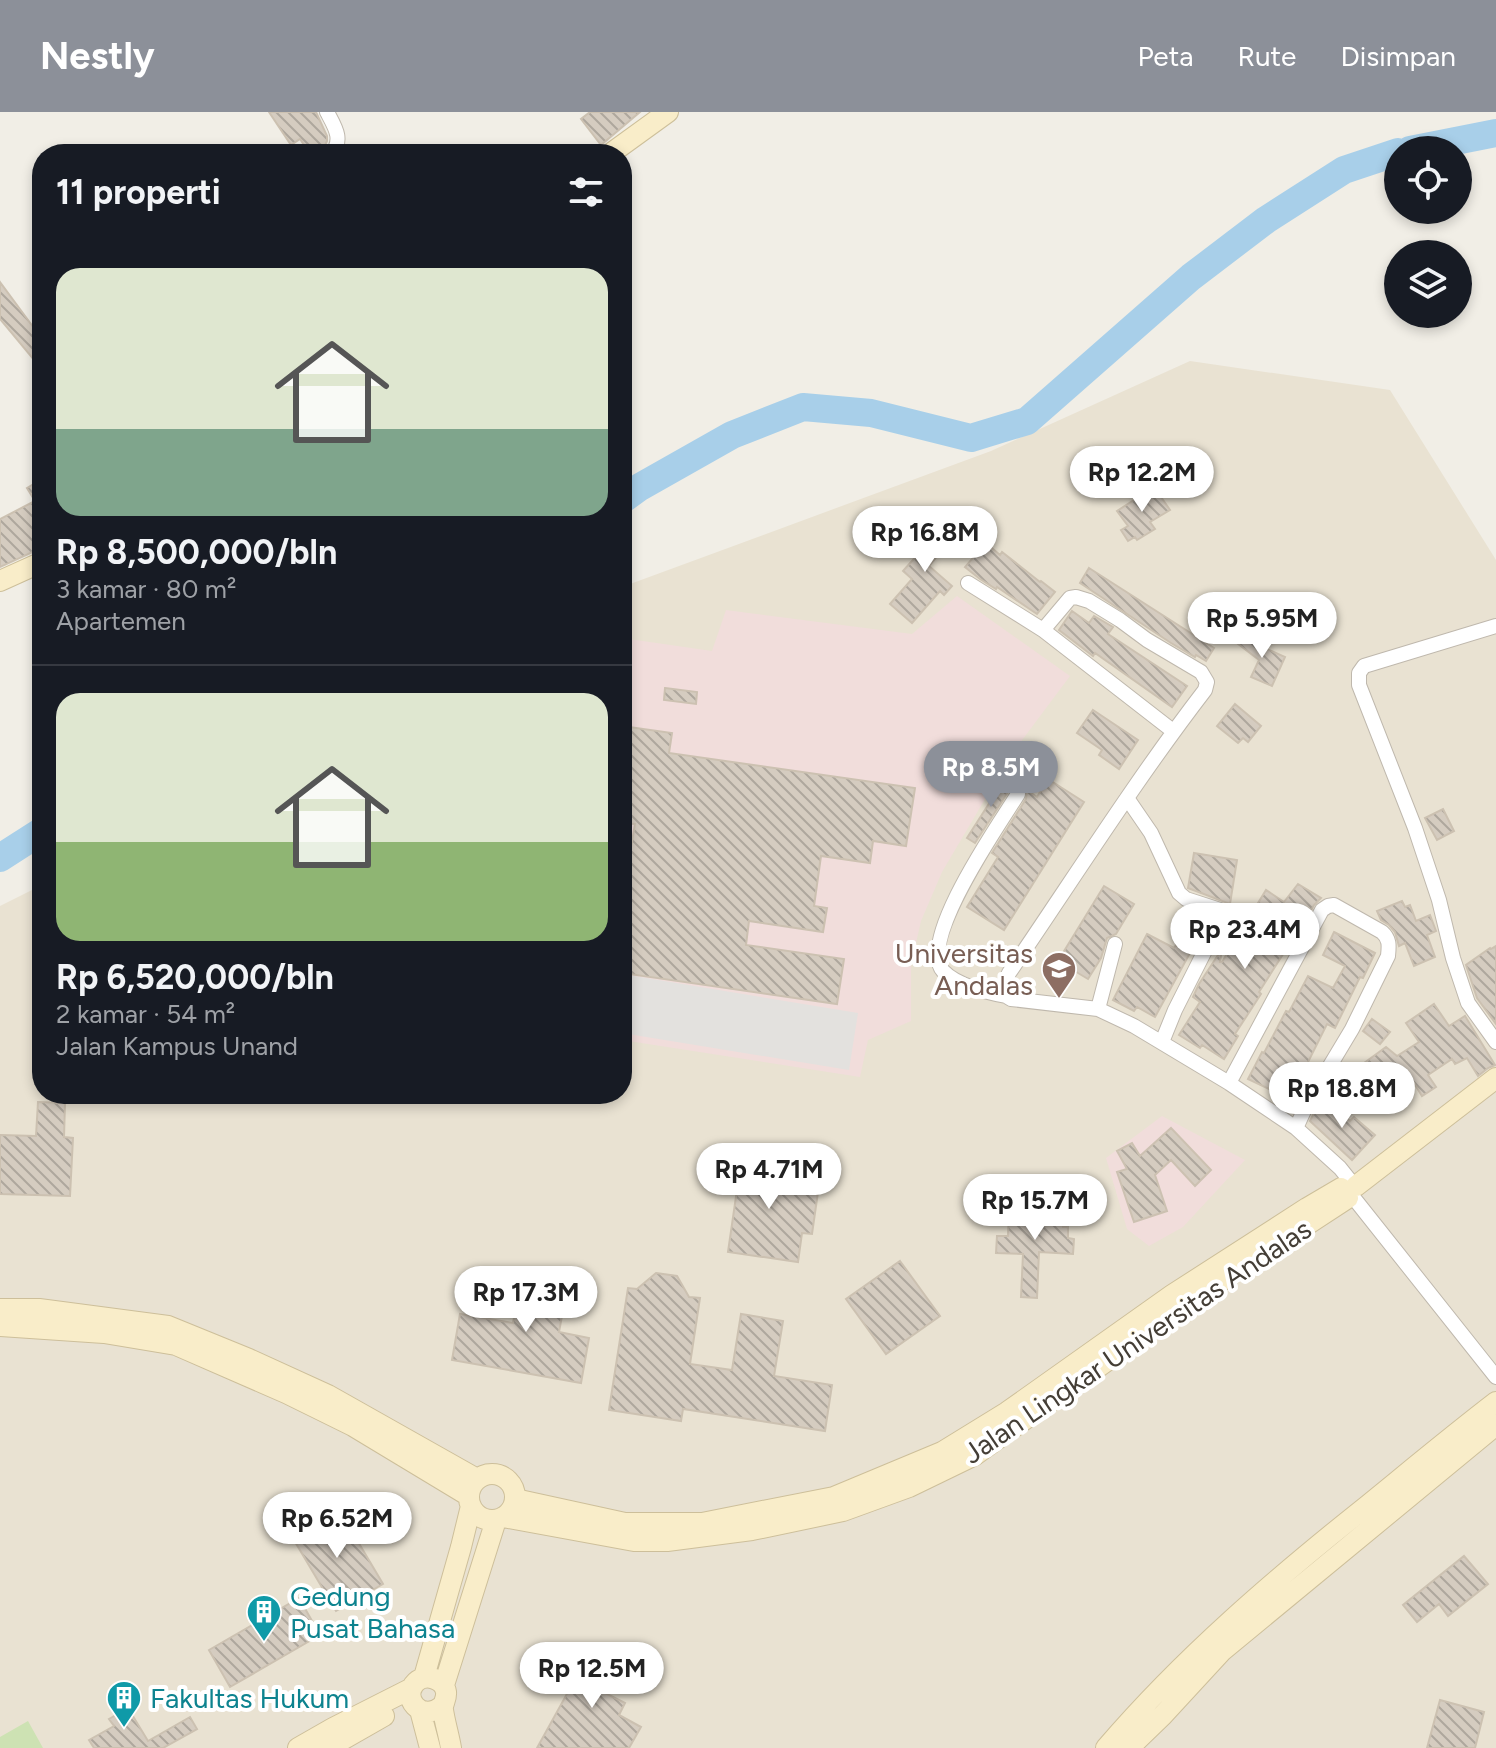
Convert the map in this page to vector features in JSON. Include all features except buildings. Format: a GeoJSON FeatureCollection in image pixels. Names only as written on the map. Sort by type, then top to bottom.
{"type":"FeatureCollection","features":[{"type":"Feature","properties":{"kind":"street"},"geometry":{"type":"LineString","coordinates":[[327,112],[339,136],[337,144]]}},
{"type":"Feature","properties":{"kind":"street"},"geometry":{"type":"LineString","coordinates":[[624,144],[668,112]]}},
{"type":"Feature","properties":{"kind":"street"},"geometry":{"type":"LineString","coordinates":[[0,581],[32,567]]}},
{"type":"Feature","properties":{"kind":"street"},"geometry":{"type":"LineString","coordinates":[[968,583],[1043,630],[1173,731]]}},
{"type":"Feature","properties":{"kind":"street"},"geometry":{"type":"LineString","coordinates":[[1006,996],[1003,986],[1009,973],[1173,731],[1205,690],[1207,682],[1201,672],[1089,601],[1070,598],[1043,630]]}},
{"type":"Feature","properties":{"kind":"street"},"geometry":{"type":"LineString","coordinates":[[1496,626],[1364,666],[1359,673],[1359,685],[1415,828],[1468,1003],[1496,1042]]}},
{"type":"Feature","properties":{"kind":"street"},"geometry":{"type":"LineString","coordinates":[[1018,794],[950,911],[938,943],[937,960],[943,970],[973,989],[1011,999],[1098,1009],[1162,1042],[1296,1128],[1340,1168],[1350,1190],[1496,1377]]}},
{"type":"Feature","properties":{"kind":"street"},"geometry":{"type":"LineString","coordinates":[[1127,798],[1151,833],[1179,893],[1186,899],[1220,910],[1223,915],[1162,1042]]}},
{"type":"Feature","properties":{"kind":"street"},"geometry":{"type":"LineString","coordinates":[[1229,1083],[1322,910],[1334,905],[1382,932],[1387,937],[1388,956],[1352,1029],[1296,1128]]}},
{"type":"Feature","properties":{"kind":"street"},"geometry":{"type":"LineString","coordinates":[[1098,1009],[1115,944]]}},
{"type":"Feature","properties":{"kind":"street","name":"Jalan Lingkar Universitas Andalas"},"geometry":{"type":"LineString","coordinates":[[499,1518],[634,1541],[667,1541],[752,1530],[843,1511],[909,1487],[918,1472],[942,1452],[1084,1367],[1183,1287],[1307,1208],[1350,1190],[1496,1078]]}},
{"type":"Feature","properties":{"kind":"street"},"geometry":{"type":"LineString","coordinates":[[0,1309],[39,1309],[168,1326],[208,1351],[353,1426],[472,1494]]}},
{"type":"Feature","properties":{"kind":"street"},"geometry":{"type":"LineString","coordinates":[[0,1326],[118,1335],[208,1351]]}},
{"type":"Feature","properties":{"kind":"street"},"geometry":{"type":"LineString","coordinates":[[1129,1748],[1222,1651],[1324,1553],[1496,1402]]}},
{"type":"Feature","properties":{"kind":"street"},"geometry":{"type":"LineString","coordinates":[[1106,1748],[1143,1704],[1197,1653],[1324,1553],[1496,1425]]}},
{"type":"Feature","properties":{"kind":"street","name":"Jalan Lingkar Universitas Andalas"},"geometry":{"type":"LineString","coordinates":[[515,1499],[625,1523],[702,1523],[834,1497],[918,1472]]}},
{"type":"Feature","properties":{"kind":"street"},"geometry":{"type":"LineString","coordinates":[[417,1695],[432,1712],[443,1696],[499,1518],[513,1506],[515,1499],[512,1486],[503,1477],[490,1474],[472,1494],[461,1547],[417,1695],[430,1748]]}},
{"type":"Feature","properties":{"kind":"street"},"geometry":{"type":"LineString","coordinates":[[472,1494],[475,1512],[481,1517],[499,1518]]}},
{"type":"Feature","properties":{"kind":"street"},"geometry":{"type":"LineString","coordinates":[[328,1748],[417,1695],[435,1678],[443,1696],[451,1748]]}},
{"type":"Feature","properties":{"kind":"street"},"geometry":{"type":"LineString","coordinates":[[298,1748],[333,1728],[417,1695]]}},
{"type":"Feature","properties":{"kind":"shaded area","name":"Universitas Andalas"},"geometry":{"type":"Polygon","coordinates":[[[1190,361],[1390,390],[1496,560],[1496,1748],[0,1748],[0,906],[32,890],[32,1104],[632,1104],[632,583],[991,451],[1190,361]]]}},
{"type":"Feature","properties":{"kind":"shaded area"},"geometry":{"type":"Polygon","coordinates":[[[957,596],[1070,676],[1011,755],[942,872],[921,921],[911,965],[911,1021],[868,1040],[860,1077],[632,1042],[632,639],[712,651],[726,610],[912,634],[957,596]]]}},
{"type":"Feature","properties":{"kind":"shaded area"},"geometry":{"type":"Polygon","coordinates":[[[632,976],[858,1013],[849,1070],[632,1035],[632,976]]]}},
{"type":"Feature","properties":{"kind":"shaded area"},"geometry":{"type":"Polygon","coordinates":[[[1162,1116],[1245,1160],[1183,1227],[1149,1246],[1127,1229],[1106,1158],[1162,1116]]]}},
{"type":"Feature","properties":{"kind":"green space"},"geometry":{"type":"Polygon","coordinates":[[[28,1721],[43,1748],[0,1748],[0,1737],[28,1721]]]}},
{"type":"Feature","properties":{"kind":"waterway"},"geometry":{"type":"LineString","coordinates":[[1472,138],[1496,133]]}},
{"type":"Feature","properties":{"kind":"waterway"},"geometry":{"type":"LineString","coordinates":[[632,493],[732,435],[803,407],[871,413],[971,438],[1027,421],[1191,277],[1266,220],[1344,170],[1384,157]]}},
{"type":"Feature","properties":{"kind":"waterway"},"geometry":{"type":"LineString","coordinates":[[0,858],[32,837]]}},
{"type":"Feature","properties":{"kind":"place","name":"Universitas Andalas"},"geometry":{"type":"Point","coordinates":[1059,1000]}},
{"type":"Feature","properties":{"kind":"place","name":"Gedung Pusat Bahasa"},"geometry":{"type":"Point","coordinates":[264,1643]}},
{"type":"Feature","properties":{"kind":"place","name":"Fakultas Hukum"},"geometry":{"type":"Point","coordinates":[124,1729]}}]}
